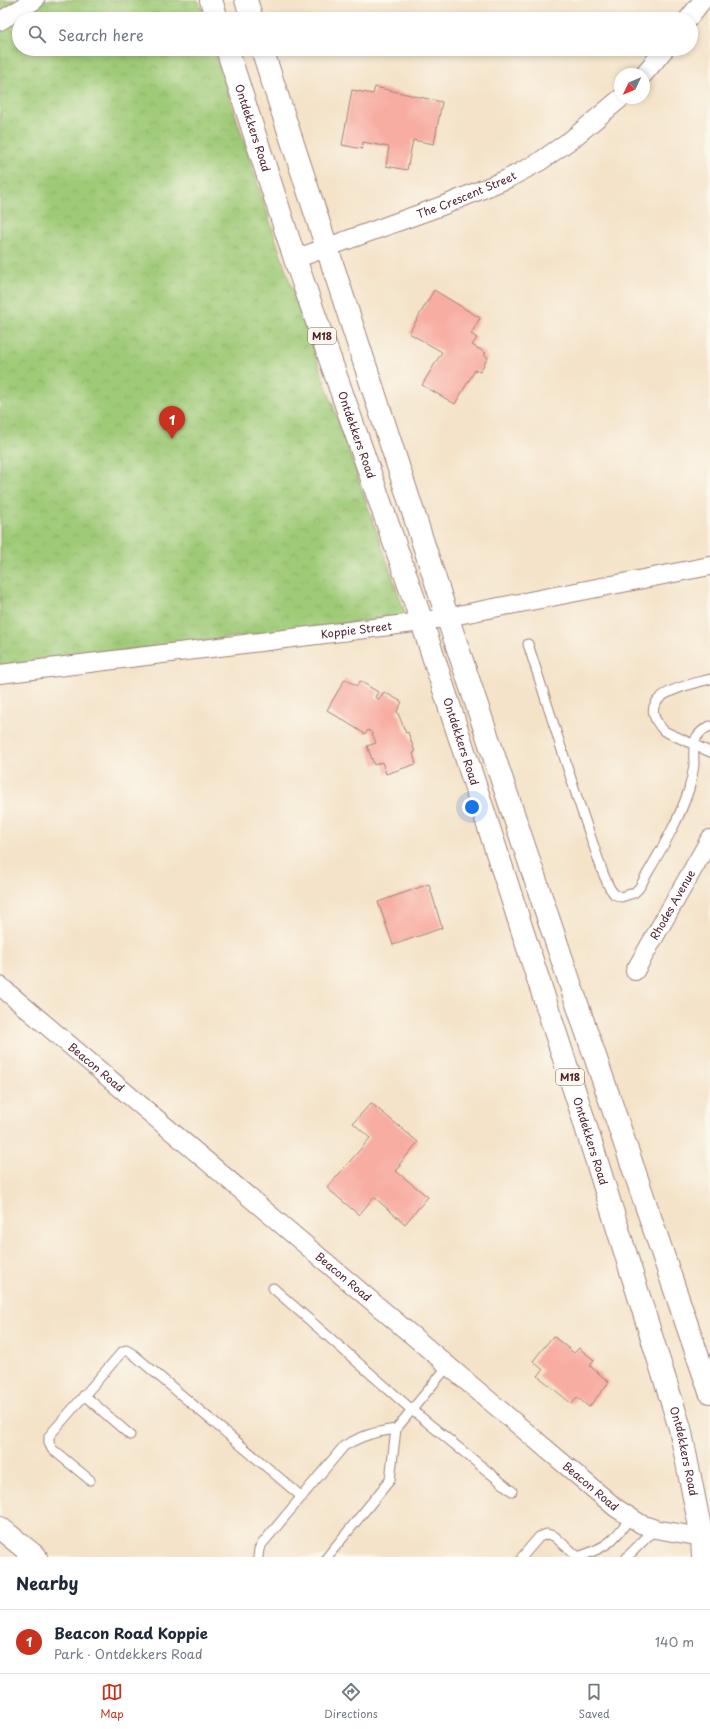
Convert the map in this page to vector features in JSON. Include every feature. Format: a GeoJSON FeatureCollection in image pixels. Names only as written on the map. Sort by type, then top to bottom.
{"type":"FeatureCollection","features":[{"type":"Feature","properties":{"kind":"main road"},"geometry":{"type":"LineString","coordinates":[[211,0],[215,12]]}},
{"type":"Feature","properties":{"kind":"main road"},"geometry":{"type":"LineString","coordinates":[[246,0],[250,12]]}},
{"type":"Feature","properties":{"kind":"main road","name":"Ontdekkers Road"},"geometry":{"type":"LineString","coordinates":[[229,56],[295,259],[422,622],[581,1111],[680,1428],[702,1547]]}},
{"type":"Feature","properties":{"kind":"main road","name":"M18"},"geometry":{"type":"LineString","coordinates":[[264,56],[447,616],[710,1392]]}},
{"type":"Feature","properties":{"kind":"main road"},"geometry":{"type":"LineString","coordinates":[[0,1528],[36,1557]]}},
{"type":"Feature","properties":{"kind":"street"},"geometry":{"type":"LineString","coordinates":[[15,12],[35,0]]}},
{"type":"Feature","properties":{"kind":"street"},"geometry":{"type":"LineString","coordinates":[[694,12],[703,0]]}},
{"type":"Feature","properties":{"kind":"street"},"geometry":{"type":"LineString","coordinates":[[0,21],[12,14]]}},
{"type":"Feature","properties":{"kind":"street"},"geometry":{"type":"LineString","coordinates":[[649,68],[659,56]]}},
{"type":"Feature","properties":{"kind":"street","name":"The Crescent Street"},"geometry":{"type":"LineString","coordinates":[[295,259],[447,204],[507,179],[539,162],[572,139],[614,104]]}},
{"type":"Feature","properties":{"kind":"street","name":"Koppie Street"},"geometry":{"type":"LineString","coordinates":[[0,674],[422,622],[710,566]]}},
{"type":"Feature","properties":{"kind":"street","name":"Rhodes Avenue"},"geometry":{"type":"LineString","coordinates":[[635,971],[710,839]]}},
{"type":"Feature","properties":{"kind":"street","name":"Beacon Road"},"geometry":{"type":"LineString","coordinates":[[0,986],[616,1508],[641,1524],[702,1547]]}},
{"type":"Feature","properties":{"kind":"lane"},"geometry":{"type":"LineString","coordinates":[[528,644],[603,873],[614,894],[621,898],[634,893],[640,888],[674,826],[689,789],[694,766],[693,745],[699,734],[710,726]]}},
{"type":"Feature","properties":{"kind":"lane"},"geometry":{"type":"LineString","coordinates":[[710,679],[666,692],[660,696],[656,703],[655,717],[658,725],[671,735],[710,752]]}},
{"type":"Feature","properties":{"kind":"lane"},"geometry":{"type":"LineString","coordinates":[[273,1288],[412,1410],[512,1492]]}},
{"type":"Feature","properties":{"kind":"lane"},"geometry":{"type":"LineString","coordinates":[[90,1480],[52,1449],[48,1439],[84,1395],[122,1352],[126,1350],[133,1354],[302,1497]]}},
{"type":"Feature","properties":{"kind":"lane"},"geometry":{"type":"LineString","coordinates":[[326,1557],[390,1480],[396,1429],[448,1366]]}},
{"type":"Feature","properties":{"kind":"lane"},"geometry":{"type":"LineString","coordinates":[[84,1395],[130,1435]]}},
{"type":"Feature","properties":{"kind":"lane"},"geometry":{"type":"LineString","coordinates":[[258,1557],[259,1549],[262,1544],[344,1446],[361,1436],[372,1432],[396,1429]]}},
{"type":"Feature","properties":{"kind":"lane"},"geometry":{"type":"LineString","coordinates":[[522,1557],[539,1537],[548,1534],[554,1536],[578,1557],[599,1550],[612,1541],[630,1518]]}},
{"type":"Feature","properties":{"kind":"lane"},"geometry":{"type":"LineString","coordinates":[[627,1557],[655,1529]]}},
{"type":"Feature","properties":{"kind":"green space"},"geometry":{"type":"Polygon","coordinates":[[[0,0],[198,0],[202,12],[12,12],[12,56],[216,56],[283,262],[406,616],[0,666],[0,0]]]}},
{"type":"Feature","properties":{"kind":"building"},"geometry":{"type":"Polygon","coordinates":[[[375,87],[442,102],[434,144],[413,140],[407,170],[386,166],[389,147],[363,142],[362,149],[342,145],[352,90],[373,94],[375,87]]]}},
{"type":"Feature","properties":{"kind":"building"},"geometry":{"type":"Polygon","coordinates":[[[434,290],[480,318],[471,334],[477,338],[472,345],[486,353],[484,355],[488,357],[480,372],[475,370],[455,404],[422,385],[442,352],[409,333],[434,290]]]}},
{"type":"Feature","properties":{"kind":"building"},"geometry":{"type":"Polygon","coordinates":[[[345,679],[357,686],[360,681],[378,692],[375,697],[379,699],[384,692],[402,702],[397,711],[406,733],[408,732],[415,752],[413,753],[416,764],[386,774],[382,762],[374,765],[367,746],[376,743],[372,733],[368,730],[365,734],[327,710],[345,679]]]}},
{"type":"Feature","properties":{"kind":"building"},"geometry":{"type":"Polygon","coordinates":[[[429,884],[442,928],[393,945],[378,902],[429,884]]]}},
{"type":"Feature","properties":{"kind":"building"},"geometry":{"type":"Polygon","coordinates":[[[371,1103],[418,1142],[399,1165],[401,1166],[396,1171],[428,1197],[405,1224],[374,1197],[359,1215],[327,1188],[370,1138],[353,1123],[371,1103]]]}},
{"type":"Feature","properties":{"kind":"building"},"geometry":{"type":"Polygon","coordinates":[[[553,1336],[574,1353],[579,1348],[594,1360],[590,1366],[609,1382],[589,1407],[577,1397],[572,1404],[538,1376],[543,1370],[533,1361],[553,1336]]]}},
{"type":"Feature","properties":{"kind":"place","name":"Beacon Road Koppie"},"geometry":{"type":"Point","coordinates":[172,439]}}]}
